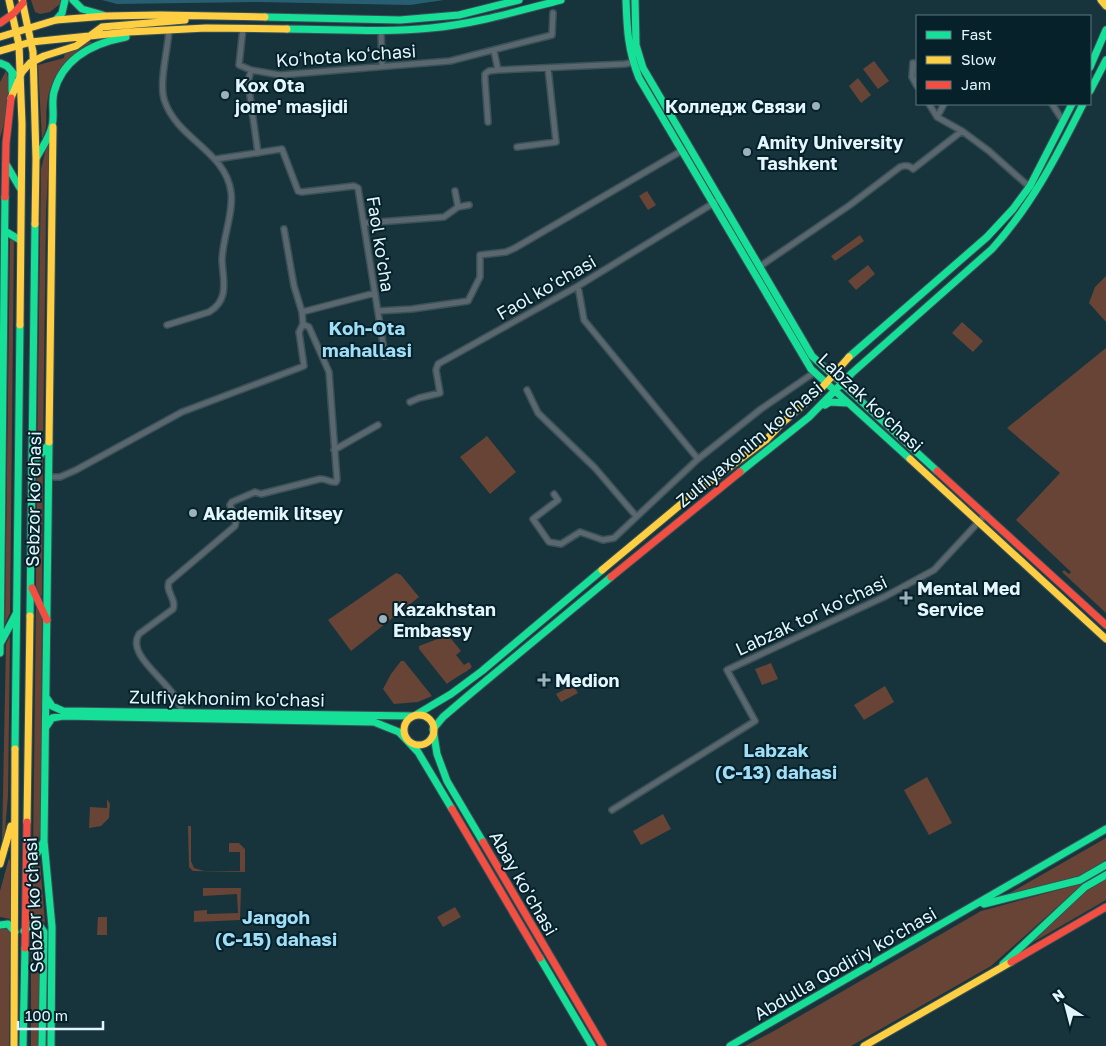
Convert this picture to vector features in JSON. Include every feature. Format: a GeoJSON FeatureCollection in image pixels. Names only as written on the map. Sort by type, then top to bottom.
{"type":"FeatureCollection","features":[{"type":"Feature","properties":{"kind":"main road","name":"Sebzor ko‘chasi"},"geometry":{"type":"LineString","coordinates":[[9,0],[19,45],[22,124],[14,817],[14,1046]]}},
{"type":"Feature","properties":{"kind":"main road"},"geometry":{"type":"LineString","coordinates":[[56,20],[62,13],[65,0]]}},
{"type":"Feature","properties":{"kind":"main road"},"geometry":{"type":"LineString","coordinates":[[73,0],[81,10],[106,16]]}},
{"type":"Feature","properties":{"kind":"main road"},"geometry":{"type":"LineString","coordinates":[[0,37],[56,20],[106,16],[160,15],[219,18],[418,19],[473,12],[519,0]]}},
{"type":"Feature","properties":{"kind":"main road"},"geometry":{"type":"LineString","coordinates":[[0,51],[31,42],[89,35],[168,30],[243,28],[418,29],[460,25],[496,18],[531,4],[561,0]]}},
{"type":"Feature","properties":{"kind":"main road","name":"Labzak ko'chasi"},"geometry":{"type":"LineString","coordinates":[[626,0],[628,42],[636,62],[647,76],[807,363],[826,383],[1106,639]]}},
{"type":"Feature","properties":{"kind":"main road","name":"Labzak ko'chasi"},"geometry":{"type":"LineString","coordinates":[[634,0],[636,62],[639,78],[810,352],[832,376],[1106,625]]}},
{"type":"Feature","properties":{"kind":"main road"},"geometry":{"type":"LineString","coordinates":[[1101,0],[1106,6]]}},
{"type":"Feature","properties":{"kind":"main road","name":"Sebzor ko‘chasi"},"geometry":{"type":"LineString","coordinates":[[22,2],[29,29],[33,59],[36,159],[23,1046]]}},
{"type":"Feature","properties":{"kind":"main road"},"geometry":{"type":"LineString","coordinates":[[0,23],[13,14],[22,2]]}},
{"type":"Feature","properties":{"kind":"main road"},"geometry":{"type":"LineString","coordinates":[[11,98],[24,68],[33,59],[77,46],[98,29],[106,26],[219,18]]}},
{"type":"Feature","properties":{"kind":"main road","name":"Sebzor ko‘chasi"},"geometry":{"type":"LineString","coordinates":[[51,1046],[52,927],[44,841],[53,97],[56,85],[64,69],[80,53],[92,46],[110,39],[168,30]]}},
{"type":"Feature","properties":{"kind":"main road"},"geometry":{"type":"LineString","coordinates":[[1091,66],[1106,30]]}},
{"type":"Feature","properties":{"kind":"main road"},"geometry":{"type":"LineString","coordinates":[[1091,89],[1106,60]]}},
{"type":"Feature","properties":{"kind":"main road"},"geometry":{"type":"LineString","coordinates":[[0,63],[7,66],[19,79]]}},
{"type":"Feature","properties":{"kind":"main road"},"geometry":{"type":"LineString","coordinates":[[11,98],[12,72]]}},
{"type":"Feature","properties":{"kind":"main road","name":"Sebzor ko‘chasi"},"geometry":{"type":"LineString","coordinates":[[0,653],[4,227],[7,129],[11,98]]}},
{"type":"Feature","properties":{"kind":"main road","name":"Zulfiyaxonim ko'chasi"},"geometry":{"type":"LineString","coordinates":[[414,716],[451,694],[482,671],[686,500],[766,440],[782,423],[819,391],[867,341],[980,244],[1004,219],[1030,186],[1071,105]]}},
{"type":"Feature","properties":{"kind":"main road","name":"Zulfiyaxonim ko'chasi"},"geometry":{"type":"LineString","coordinates":[[433,729],[443,717],[485,682],[685,516],[816,411],[852,373],[988,253],[1013,226],[1039,189],[1083,105]]}},
{"type":"Feature","properties":{"kind":"main road"},"geometry":{"type":"LineString","coordinates":[[1063,121],[1072,128]]}},
{"type":"Feature","properties":{"kind":"main road"},"geometry":{"type":"LineString","coordinates":[[36,159],[53,124]]}},
{"type":"Feature","properties":{"kind":"main road"},"geometry":{"type":"LineString","coordinates":[[6,164],[21,190]]}},
{"type":"Feature","properties":{"kind":"main road"},"geometry":{"type":"LineString","coordinates":[[1030,186],[1039,189]]}},
{"type":"Feature","properties":{"kind":"main road"},"geometry":{"type":"LineString","coordinates":[[1004,219],[1013,226]]}},
{"type":"Feature","properties":{"kind":"main road"},"geometry":{"type":"LineString","coordinates":[[4,227],[21,236],[36,234]]}},
{"type":"Feature","properties":{"kind":"main road"},"geometry":{"type":"LineString","coordinates":[[980,244],[988,253]]}},
{"type":"Feature","properties":{"kind":"main road"},"geometry":{"type":"LineString","coordinates":[[816,411],[830,402],[848,403]]}},
{"type":"Feature","properties":{"kind":"main road"},"geometry":{"type":"LineString","coordinates":[[33,464],[49,444]]}},
{"type":"Feature","properties":{"kind":"main road"},"geometry":{"type":"LineString","coordinates":[[17,535],[32,534]]}},
{"type":"Feature","properties":{"kind":"main road"},"geometry":{"type":"LineString","coordinates":[[1057,593],[1064,585]]}},
{"type":"Feature","properties":{"kind":"main road"},"geometry":{"type":"LineString","coordinates":[[31,586],[47,620]]}},
{"type":"Feature","properties":{"kind":"main road"},"geometry":{"type":"LineString","coordinates":[[0,644],[17,613]]}},
{"type":"Feature","properties":{"kind":"main road","name":"Zulfiyakhonim ko'chasi"},"geometry":{"type":"LineString","coordinates":[[46,697],[52,706],[63,711],[414,716]]}},
{"type":"Feature","properties":{"kind":"main road","name":"Zulfiyakhonim ko'chasi"},"geometry":{"type":"LineString","coordinates":[[45,728],[52,718],[63,716],[328,720],[379,723],[399,732],[408,740]]}},
{"type":"Feature","properties":{"kind":"main road"},"geometry":{"type":"LineString","coordinates":[[414,716],[427,718],[433,729],[431,738],[417,745],[408,740],[404,732],[406,722],[414,716]]}},
{"type":"Feature","properties":{"kind":"main road","name":"Abay ko'chasi"},"geometry":{"type":"LineString","coordinates":[[433,729],[437,754],[447,781],[603,1046]]}},
{"type":"Feature","properties":{"kind":"main road","name":"Abay ko'chasi"},"geometry":{"type":"LineString","coordinates":[[408,740],[427,766],[592,1046]]}},
{"type":"Feature","properties":{"kind":"main road"},"geometry":{"type":"LineString","coordinates":[[0,864],[14,817]]}},
{"type":"Feature","properties":{"kind":"main road","name":"Abdulla Qodiriy ko'chasi"},"geometry":{"type":"LineString","coordinates":[[730,1046],[1106,829]]}},
{"type":"Feature","properties":{"kind":"main road"},"geometry":{"type":"LineString","coordinates":[[26,872],[44,841]]}},
{"type":"Feature","properties":{"kind":"main road"},"geometry":{"type":"LineString","coordinates":[[489,871],[496,865]]}},
{"type":"Feature","properties":{"kind":"main road","name":"Abdulla Qodiriy ko'chasi"},"geometry":{"type":"LineString","coordinates":[[975,906],[1080,880],[1106,865]]}},
{"type":"Feature","properties":{"kind":"main road"},"geometry":{"type":"LineString","coordinates":[[993,974],[1085,887],[1106,874]]}},
{"type":"Feature","properties":{"kind":"main road"},"geometry":{"type":"LineString","coordinates":[[864,1046],[993,974],[1106,907]]}},
{"type":"Feature","properties":{"kind":"main road"},"geometry":{"type":"LineString","coordinates":[[0,925],[8,924],[15,932]]}},
{"type":"Feature","properties":{"kind":"main road"},"geometry":{"type":"LineString","coordinates":[[24,931],[29,926],[35,924],[40,926],[44,932],[42,1046]]}},
{"type":"Feature","properties":{"kind":"street","name":"Koʻhota koʻchasi"},"geometry":{"type":"LineString","coordinates":[[243,28],[238,65],[251,70],[280,75],[450,61],[552,36],[553,13]]}},
{"type":"Feature","properties":{"kind":"street"},"geometry":{"type":"LineString","coordinates":[[167,325],[212,310],[221,299],[225,287],[222,260],[231,193],[228,182],[216,159],[186,134],[164,101],[163,83],[168,30]]}},
{"type":"Feature","properties":{"kind":"street"},"geometry":{"type":"LineString","coordinates":[[380,30],[382,66]]}},
{"type":"Feature","properties":{"kind":"street"},"geometry":{"type":"LineString","coordinates":[[494,51],[498,70]]}},
{"type":"Feature","properties":{"kind":"street"},"geometry":{"type":"LineString","coordinates":[[488,122],[485,74],[489,71],[636,62]]}},
{"type":"Feature","properties":{"kind":"street"},"geometry":{"type":"LineString","coordinates":[[914,63],[912,77],[916,84]]}},
{"type":"Feature","properties":{"kind":"street"},"geometry":{"type":"LineString","coordinates":[[516,148],[556,142],[548,68]]}},
{"type":"Feature","properties":{"kind":"street"},"geometry":{"type":"LineString","coordinates":[[251,70],[248,82],[258,152]]}},
{"type":"Feature","properties":{"kind":"street"},"geometry":{"type":"LineString","coordinates":[[930,105],[938,117],[962,131],[989,151],[1030,186]]}},
{"type":"Feature","properties":{"kind":"street"},"geometry":{"type":"LineString","coordinates":[[938,117],[944,105]]}},
{"type":"Feature","properties":{"kind":"street"},"geometry":{"type":"LineString","coordinates":[[1053,105],[1063,121]]}},
{"type":"Feature","properties":{"kind":"street"},"geometry":{"type":"LineString","coordinates":[[758,267],[850,205],[900,167],[904,165],[910,166],[912,169],[962,131]]}},
{"type":"Feature","properties":{"kind":"street","name":"Faol ko'cha"},"geometry":{"type":"LineString","coordinates":[[216,159],[282,149],[296,188],[300,192],[357,187],[365,223],[385,356]]}},
{"type":"Feature","properties":{"kind":"street","name":"Faol ko'chasi"},"geometry":{"type":"LineString","coordinates":[[378,311],[412,309],[468,301],[480,277],[480,255],[506,252],[515,248],[683,150]]}},
{"type":"Feature","properties":{"kind":"street"},"geometry":{"type":"LineString","coordinates":[[455,191],[458,208]]}},
{"type":"Feature","properties":{"kind":"street","name":"Faol ko'chasi"},"geometry":{"type":"LineString","coordinates":[[410,402],[440,393],[436,370],[438,364],[578,286],[716,202]]}},
{"type":"Feature","properties":{"kind":"street"},"geometry":{"type":"LineString","coordinates":[[365,223],[444,217],[458,208],[469,205]]}},
{"type":"Feature","properties":{"kind":"street"},"geometry":{"type":"LineString","coordinates":[[49,477],[60,477],[68,474],[182,412],[304,366],[299,332],[303,324],[302,312],[294,286],[284,229]]}},
{"type":"Feature","properties":{"kind":"street"},"geometry":{"type":"LineString","coordinates":[[578,286],[584,320],[698,459]]}},
{"type":"Feature","properties":{"kind":"street"},"geometry":{"type":"LineString","coordinates":[[302,312],[375,293]]}},
{"type":"Feature","properties":{"kind":"street"},"geometry":{"type":"LineString","coordinates":[[180,712],[179,701],[136,647],[137,637],[173,609],[174,602],[167,588],[169,582],[235,526],[236,521],[230,505],[232,502],[255,492],[261,494],[320,479],[336,482],[338,478],[334,450],[329,372],[309,327],[303,324]]}},
{"type":"Feature","properties":{"kind":"street"},"geometry":{"type":"LineString","coordinates":[[554,494],[557,500],[533,519],[549,542],[561,544],[580,532],[598,539],[609,540],[618,535],[698,459],[761,409],[815,372]]}},
{"type":"Feature","properties":{"kind":"street"},"geometry":{"type":"LineString","coordinates":[[527,390],[538,413],[595,468],[636,516]]}},
{"type":"Feature","properties":{"kind":"street"},"geometry":{"type":"LineString","coordinates":[[334,450],[378,425]]}},
{"type":"Feature","properties":{"kind":"street","name":"Labzak tor ko'chasi"},"geometry":{"type":"LineString","coordinates":[[612,810],[755,721],[726,670],[886,596],[934,570],[986,514]]}},
{"type":"Feature","properties":{"kind":"shaded area"},"geometry":{"type":"Polygon","coordinates":[[[31,0],[60,0],[60,4],[50,12],[40,14],[35,12],[31,0]]]}},
{"type":"Feature","properties":{"kind":"shaded area"},"geometry":{"type":"Polygon","coordinates":[[[88,42],[93,42],[75,53],[56,76],[49,94],[46,126],[42,139],[38,65],[64,58],[65,52],[88,42]]]}},
{"type":"Feature","properties":{"kind":"shaded area"},"geometry":{"type":"Polygon","coordinates":[[[874,61],[889,81],[878,89],[863,69],[874,61]]]}},
{"type":"Feature","properties":{"kind":"shaded area"},"geometry":{"type":"Polygon","coordinates":[[[6,71],[9,86],[6,114],[0,138],[0,82],[6,71]]]}},
{"type":"Feature","properties":{"kind":"shaded area"},"geometry":{"type":"Polygon","coordinates":[[[858,78],[871,95],[861,103],[849,86],[858,78]]]}},
{"type":"Feature","properties":{"kind":"shaded area"},"geometry":{"type":"Polygon","coordinates":[[[48,140],[50,140],[46,210],[43,447],[37,454],[41,169],[48,140]]]}},
{"type":"Feature","properties":{"kind":"shaded area"},"geometry":{"type":"Polygon","coordinates":[[[647,191],[656,205],[648,210],[639,196],[647,191]]]}},
{"type":"Feature","properties":{"kind":"shaded area"},"geometry":{"type":"Polygon","coordinates":[[[860,235],[864,241],[835,261],[831,256],[860,235]]]}},
{"type":"Feature","properties":{"kind":"shaded area"},"geometry":{"type":"Polygon","coordinates":[[[10,237],[14,239],[10,613],[5,624],[10,237]]]}},
{"type":"Feature","properties":{"kind":"shaded area"},"geometry":{"type":"Polygon","coordinates":[[[868,265],[875,274],[856,290],[848,281],[868,265]]]}},
{"type":"Feature","properties":{"kind":"shaded area"},"geometry":{"type":"Polygon","coordinates":[[[1106,276],[1106,322],[1089,303],[1095,287],[1106,276]]]}},
{"type":"Feature","properties":{"kind":"shaded area"},"geometry":{"type":"Polygon","coordinates":[[[962,322],[983,341],[973,352],[952,333],[962,322]]]}},
{"type":"Feature","properties":{"kind":"shaded area"},"geometry":{"type":"Polygon","coordinates":[[[1106,348],[1106,613],[1062,572],[1064,570],[1069,574],[1071,572],[1016,520],[1060,473],[1007,428],[1106,348]]]}},
{"type":"Feature","properties":{"kind":"shaded area"},"geometry":{"type":"Polygon","coordinates":[[[487,436],[516,472],[490,494],[460,457],[487,436]]]}},
{"type":"Feature","properties":{"kind":"shaded area"},"geometry":{"type":"Polygon","coordinates":[[[43,457],[42,596],[39,597],[36,585],[37,464],[43,457]]]}},
{"type":"Feature","properties":{"kind":"shaded area"},"geometry":{"type":"Polygon","coordinates":[[[396,573],[401,575],[419,597],[351,651],[328,620],[396,573]]]}},
{"type":"Feature","properties":{"kind":"shaded area"},"geometry":{"type":"Polygon","coordinates":[[[36,605],[42,618],[41,816],[39,845],[33,856],[36,605]]]}},
{"type":"Feature","properties":{"kind":"shaded area"},"geometry":{"type":"Polygon","coordinates":[[[448,635],[461,651],[456,655],[464,665],[469,662],[472,667],[447,684],[419,649],[419,646],[448,635]]]}},
{"type":"Feature","properties":{"kind":"shaded area"},"geometry":{"type":"Polygon","coordinates":[[[10,636],[8,796],[4,842],[2,843],[6,644],[10,636]]]}},
{"type":"Feature","properties":{"kind":"shaded area"},"geometry":{"type":"Polygon","coordinates":[[[401,661],[404,661],[432,696],[418,702],[394,704],[383,689],[401,661]]]}},
{"type":"Feature","properties":{"kind":"shaded area"},"geometry":{"type":"Polygon","coordinates":[[[771,663],[778,679],[762,685],[755,669],[771,663]]]}},
{"type":"Feature","properties":{"kind":"shaded area"},"geometry":{"type":"Polygon","coordinates":[[[573,685],[578,693],[561,702],[556,694],[573,685]]]}},
{"type":"Feature","properties":{"kind":"shaded area"},"geometry":{"type":"Polygon","coordinates":[[[885,686],[894,702],[864,720],[854,705],[885,686]]]}},
{"type":"Feature","properties":{"kind":"shaded area"},"geometry":{"type":"Polygon","coordinates":[[[927,777],[952,823],[929,835],[904,790],[927,777]]]}},
{"type":"Feature","properties":{"kind":"shaded area"},"geometry":{"type":"Polygon","coordinates":[[[107,799],[110,804],[109,818],[101,826],[89,828],[90,807],[107,808],[107,799]]]}},
{"type":"Feature","properties":{"kind":"shaded area"},"geometry":{"type":"Polygon","coordinates":[[[663,814],[671,829],[641,845],[633,831],[663,814]]]}},
{"type":"Feature","properties":{"kind":"shaded area"},"geometry":{"type":"Polygon","coordinates":[[[188,826],[191,826],[191,861],[194,868],[204,871],[240,871],[240,852],[229,852],[229,843],[239,843],[245,849],[245,872],[193,871],[189,867],[188,826]]]}},
{"type":"Feature","properties":{"kind":"shaded area"},"geometry":{"type":"Polygon","coordinates":[[[1106,838],[1106,860],[1079,876],[1008,894],[1106,838]]]}},
{"type":"Feature","properties":{"kind":"shaded area"},"geometry":{"type":"Polygon","coordinates":[[[9,858],[10,919],[0,917],[0,891],[9,858]]]}},
{"type":"Feature","properties":{"kind":"shaded area"},"geometry":{"type":"Polygon","coordinates":[[[40,861],[45,923],[38,918],[30,919],[32,870],[40,861]]]}},
{"type":"Feature","properties":{"kind":"shaded area"},"geometry":{"type":"Polygon","coordinates":[[[1106,879],[1106,900],[1030,944],[1088,889],[1106,879]]]}},
{"type":"Feature","properties":{"kind":"shaded area"},"geometry":{"type":"Polygon","coordinates":[[[1084,883],[991,966],[851,1046],[745,1046],[981,911],[1084,883]]]}},
{"type":"Feature","properties":{"kind":"shaded area"},"geometry":{"type":"Polygon","coordinates":[[[203,888],[241,888],[240,920],[194,922],[194,911],[207,910],[207,914],[238,913],[237,894],[203,896],[203,888]]]}},
{"type":"Feature","properties":{"kind":"shaded area"},"geometry":{"type":"Polygon","coordinates":[[[455,907],[461,917],[443,927],[437,917],[455,907]]]}},
{"type":"Feature","properties":{"kind":"shaded area"},"geometry":{"type":"Polygon","coordinates":[[[98,917],[107,917],[107,935],[97,935],[98,917]]]}},
{"type":"Feature","properties":{"kind":"shaded area"},"geometry":{"type":"Polygon","coordinates":[[[6,926],[10,933],[9,1046],[0,1046],[0,929],[6,926]]]}},
{"type":"Feature","properties":{"kind":"shaded area"},"geometry":{"type":"Polygon","coordinates":[[[35,927],[40,931],[39,1046],[31,1046],[31,931],[35,927]]]}},
{"type":"Feature","properties":{"kind":"water"},"geometry":{"type":"Polygon","coordinates":[[[102,0],[444,0],[410,5],[258,2],[117,4],[102,0]]]}},
{"type":"Feature","properties":{"kind":"traffic: fast"},"geometry":{"type":"LineString","coordinates":[[56,20],[62,13],[65,0]]}},
{"type":"Feature","properties":{"kind":"traffic: fast"},"geometry":{"type":"LineString","coordinates":[[73,0],[82,9],[103,15]]}},
{"type":"Feature","properties":{"kind":"traffic: fast"},"geometry":{"type":"LineString","coordinates":[[265,17],[400,20],[459,15],[519,0]]}},
{"type":"Feature","properties":{"kind":"traffic: fast"},"geometry":{"type":"LineString","coordinates":[[287,29],[377,31],[431,28],[513,13],[561,0]]}},
{"type":"Feature","properties":{"kind":"traffic: fast"},"geometry":{"type":"LineString","coordinates":[[626,0],[629,40],[632,58],[639,78],[811,369],[910,459]]}},
{"type":"Feature","properties":{"kind":"traffic: fast"},"geometry":{"type":"LineString","coordinates":[[635,0],[636,45],[643,68],[812,356],[937,471]]}},
{"type":"Feature","properties":{"kind":"traffic: fast"},"geometry":{"type":"LineString","coordinates":[[1091,65],[1106,30]]}},
{"type":"Feature","properties":{"kind":"traffic: fast"},"geometry":{"type":"LineString","coordinates":[[37,157],[51,130],[54,92],[58,80],[65,69],[72,61],[92,48],[126,37]]}},
{"type":"Feature","properties":{"kind":"traffic: fast"},"geometry":{"type":"LineString","coordinates":[[1091,89],[1106,60]]}},
{"type":"Feature","properties":{"kind":"traffic: fast"},"geometry":{"type":"LineString","coordinates":[[0,63],[7,66],[14,74]]}},
{"type":"Feature","properties":{"kind":"traffic: fast"},"geometry":{"type":"LineString","coordinates":[[12,72],[12,91]]}},
{"type":"Feature","properties":{"kind":"traffic: fast"},"geometry":{"type":"LineString","coordinates":[[849,357],[987,237],[1013,209],[1030,186],[1071,105]]}},
{"type":"Feature","properties":{"kind":"traffic: fast"},"geometry":{"type":"LineString","coordinates":[[740,472],[809,417],[852,373],[992,249],[1031,198],[1082,105]]}},
{"type":"Feature","properties":{"kind":"traffic: fast"},"geometry":{"type":"LineString","coordinates":[[6,164],[20,188]]}},
{"type":"Feature","properties":{"kind":"traffic: fast"},"geometry":{"type":"LineString","coordinates":[[0,653],[5,197]]}},
{"type":"Feature","properties":{"kind":"traffic: fast"},"geometry":{"type":"LineString","coordinates":[[30,616],[35,224]]}},
{"type":"Feature","properties":{"kind":"traffic: fast"},"geometry":{"type":"LineString","coordinates":[[5,231],[20,240]]}},
{"type":"Feature","properties":{"kind":"traffic: fast"},"geometry":{"type":"LineString","coordinates":[[15,749],[20,325]]}},
{"type":"Feature","properties":{"kind":"traffic: fast"},"geometry":{"type":"LineString","coordinates":[[825,405],[830,402],[848,403]]}},
{"type":"Feature","properties":{"kind":"traffic: fast"},"geometry":{"type":"LineString","coordinates":[[49,442],[44,841],[52,927],[51,1046]]}},
{"type":"Feature","properties":{"kind":"traffic: fast"},"geometry":{"type":"LineString","coordinates":[[33,464],[49,444]]}},
{"type":"Feature","properties":{"kind":"traffic: fast"},"geometry":{"type":"LineString","coordinates":[[46,697],[52,706],[63,711],[414,716],[451,694],[482,671],[602,570]]}},
{"type":"Feature","properties":{"kind":"traffic: fast"},"geometry":{"type":"LineString","coordinates":[[483,842],[447,781],[437,754],[433,729],[443,717],[611,577]]}},
{"type":"Feature","properties":{"kind":"traffic: fast"},"geometry":{"type":"LineString","coordinates":[[0,644],[16,614]]}},
{"type":"Feature","properties":{"kind":"traffic: fast"},"geometry":{"type":"LineString","coordinates":[[46,727],[52,718],[63,716],[374,722],[399,732],[418,752],[452,809]]}},
{"type":"Feature","properties":{"kind":"traffic: fast"},"geometry":{"type":"LineString","coordinates":[[730,1046],[1106,829]]}},
{"type":"Feature","properties":{"kind":"traffic: fast"},"geometry":{"type":"LineString","coordinates":[[27,871],[44,841]]}},
{"type":"Feature","properties":{"kind":"traffic: fast"},"geometry":{"type":"LineString","coordinates":[[984,904],[1080,880],[1106,865]]}},
{"type":"Feature","properties":{"kind":"traffic: fast"},"geometry":{"type":"LineString","coordinates":[[1003,964],[1085,887],[1106,875]]}},
{"type":"Feature","properties":{"kind":"traffic: fast"},"geometry":{"type":"LineString","coordinates":[[0,925],[8,924],[15,932]]}},
{"type":"Feature","properties":{"kind":"traffic: fast"},"geometry":{"type":"LineString","coordinates":[[24,931],[29,926],[35,924],[40,926],[44,932],[42,1046]]}},
{"type":"Feature","properties":{"kind":"traffic: fast"},"geometry":{"type":"LineString","coordinates":[[23,1046],[25,948]]}},
{"type":"Feature","properties":{"kind":"traffic: fast"},"geometry":{"type":"LineString","coordinates":[[540,958],[592,1046]]}},
{"type":"Feature","properties":{"kind":"traffic: slow"},"geometry":{"type":"LineString","coordinates":[[9,0],[19,45],[22,124],[20,325]]}},
{"type":"Feature","properties":{"kind":"traffic: slow"},"geometry":{"type":"LineString","coordinates":[[22,0],[33,52],[36,159],[35,224]]}},
{"type":"Feature","properties":{"kind":"traffic: slow"},"geometry":{"type":"LineString","coordinates":[[1101,0],[1106,6]]}},
{"type":"Feature","properties":{"kind":"traffic: slow"},"geometry":{"type":"LineString","coordinates":[[0,37],[56,20],[106,16],[265,17]]}},
{"type":"Feature","properties":{"kind":"traffic: slow"},"geometry":{"type":"LineString","coordinates":[[11,98],[22,72],[30,63],[44,56],[76,46],[102,27],[185,20]]}},
{"type":"Feature","properties":{"kind":"traffic: slow"},"geometry":{"type":"LineString","coordinates":[[0,51],[31,42],[128,32],[206,28],[287,29]]}},
{"type":"Feature","properties":{"kind":"traffic: slow"},"geometry":{"type":"LineString","coordinates":[[49,442],[53,127]]}},
{"type":"Feature","properties":{"kind":"traffic: slow"},"geometry":{"type":"LineString","coordinates":[[602,570],[686,500],[766,440],[782,423],[819,391],[849,357]]}},
{"type":"Feature","properties":{"kind":"traffic: slow"},"geometry":{"type":"LineString","coordinates":[[910,459],[1106,639]]}},
{"type":"Feature","properties":{"kind":"traffic: slow"},"geometry":{"type":"LineString","coordinates":[[27,822],[30,616]]}},
{"type":"Feature","properties":{"kind":"traffic: slow"},"geometry":{"type":"LineString","coordinates":[[419,715],[425,716],[433,724],[434,730],[433,736],[425,744],[419,745],[413,744],[405,736],[404,730],[405,724],[413,716],[419,715]]}},
{"type":"Feature","properties":{"kind":"traffic: slow"},"geometry":{"type":"LineString","coordinates":[[14,1046],[15,749]]}},
{"type":"Feature","properties":{"kind":"traffic: slow"},"geometry":{"type":"LineString","coordinates":[[0,864],[11,826]]}},
{"type":"Feature","properties":{"kind":"traffic: slow"},"geometry":{"type":"LineString","coordinates":[[864,1046],[1011,962]]}},
{"type":"Feature","properties":{"kind":"traffic: jam"},"geometry":{"type":"LineString","coordinates":[[0,23],[13,14],[23,3]]}},
{"type":"Feature","properties":{"kind":"traffic: jam"},"geometry":{"type":"LineString","coordinates":[[5,197],[6,143],[11,98]]}},
{"type":"Feature","properties":{"kind":"traffic: jam"},"geometry":{"type":"LineString","coordinates":[[937,471],[1106,625]]}},
{"type":"Feature","properties":{"kind":"traffic: jam"},"geometry":{"type":"LineString","coordinates":[[611,577],[740,472]]}},
{"type":"Feature","properties":{"kind":"traffic: jam"},"geometry":{"type":"LineString","coordinates":[[32,588],[47,620]]}},
{"type":"Feature","properties":{"kind":"traffic: jam"},"geometry":{"type":"LineString","coordinates":[[452,809],[540,958]]}},
{"type":"Feature","properties":{"kind":"traffic: jam"},"geometry":{"type":"LineString","coordinates":[[25,948],[27,822]]}},
{"type":"Feature","properties":{"kind":"traffic: jam"},"geometry":{"type":"LineString","coordinates":[[483,842],[603,1046]]}},
{"type":"Feature","properties":{"kind":"traffic: jam"},"geometry":{"type":"LineString","coordinates":[[1011,962],[1106,907]]}},
{"type":"Feature","properties":{"kind":"place","name":"Kox Ota jome' masjidi"},"geometry":{"type":"Point","coordinates":[225,95]}},
{"type":"Feature","properties":{"kind":"place","name":"Колледж Связи"},"geometry":{"type":"Point","coordinates":[816,106]}},
{"type":"Feature","properties":{"kind":"place","name":"Amity University Tashkent"},"geometry":{"type":"Point","coordinates":[747,152]}},
{"type":"Feature","properties":{"kind":"place","name":"Akademik litsey"},"geometry":{"type":"Point","coordinates":[193,513]}},
{"type":"Feature","properties":{"kind":"place","name":"Mental Med Service"},"geometry":{"type":"Point","coordinates":[906,598]}},
{"type":"Feature","properties":{"kind":"place","name":"Kazakhstan Embassy"},"geometry":{"type":"Point","coordinates":[383,619]}},
{"type":"Feature","properties":{"kind":"place","name":"Medion"},"geometry":{"type":"Point","coordinates":[544,680]}},
{"type":"Feature","properties":{"kind":"district","name":"Koh-Ota mahallasi"},"geometry":{"type":"Point","coordinates":[367,338]}},
{"type":"Feature","properties":{"kind":"district","name":"Labzak (C-13) dahasi"},"geometry":{"type":"Point","coordinates":[776,760]}},
{"type":"Feature","properties":{"kind":"district","name":"Jangoh (C-15) dahasi"},"geometry":{"type":"Point","coordinates":[276,927]}}]}
